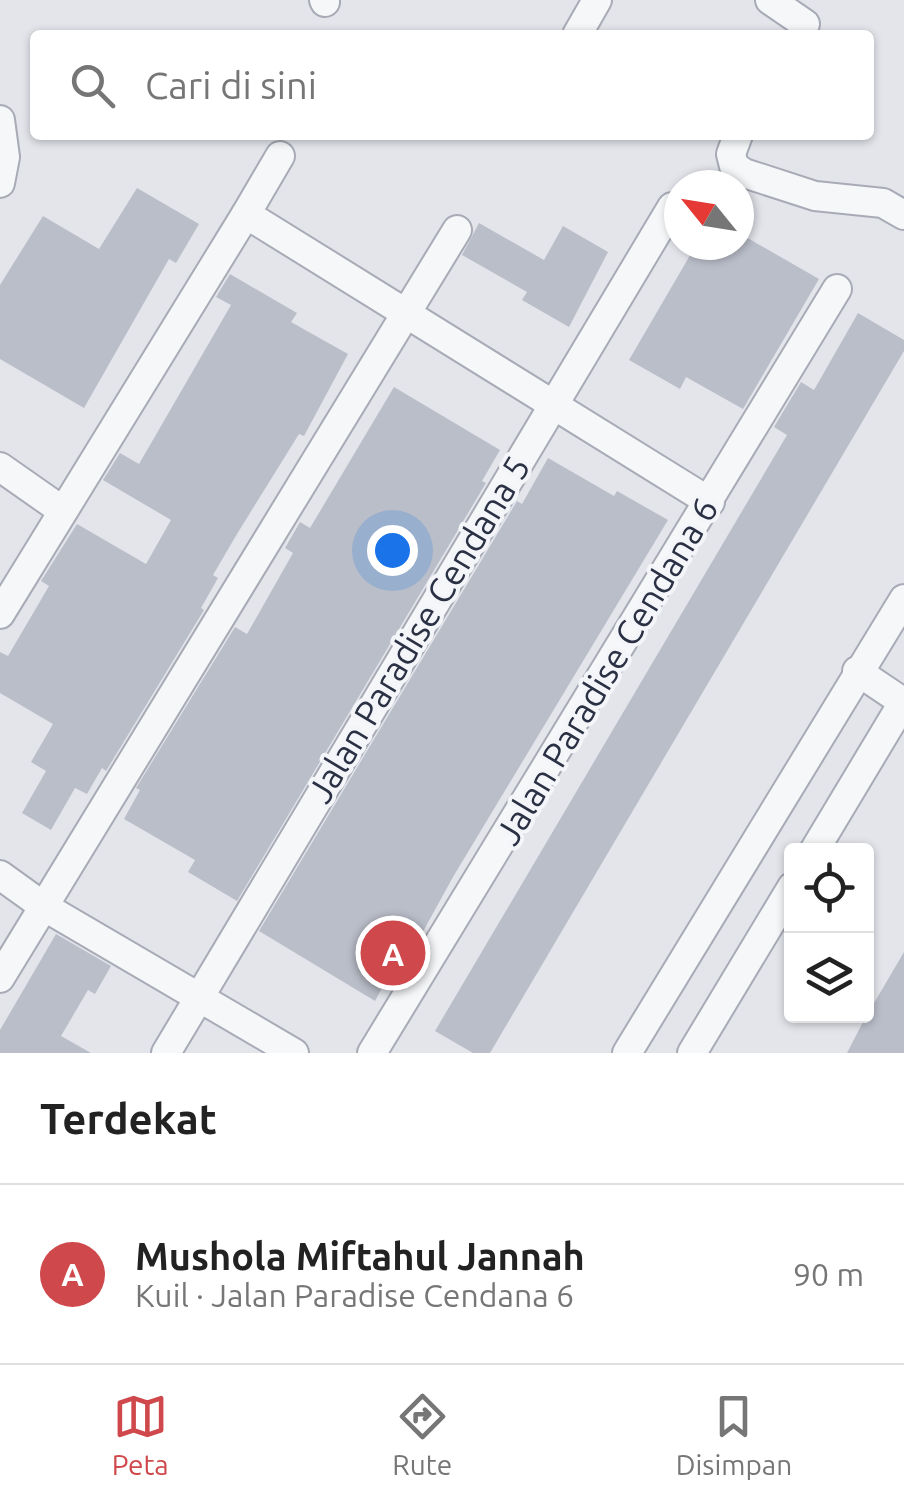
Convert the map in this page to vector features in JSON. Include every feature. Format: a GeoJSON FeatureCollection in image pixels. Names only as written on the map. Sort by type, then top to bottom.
{"type":"FeatureCollection","features":[{"type":"Feature","properties":{"kind":"street"},"geometry":{"type":"LineString","coordinates":[[580,30],[597,0]]}},
{"type":"Feature","properties":{"kind":"street"},"geometry":{"type":"LineString","coordinates":[[770,0],[808,20]]}},
{"type":"Feature","properties":{"kind":"street"},"geometry":{"type":"LineString","coordinates":[[0,120],[5,157],[0,183]]}},
{"type":"Feature","properties":{"kind":"street"},"geometry":{"type":"LineString","coordinates":[[736,140],[731,154],[734,166],[744,173],[815,196],[883,203],[904,215]]}},
{"type":"Feature","properties":{"kind":"street"},"geometry":{"type":"LineString","coordinates":[[0,614],[60,509],[280,156]]}},
{"type":"Feature","properties":{"kind":"street"},"geometry":{"type":"LineString","coordinates":[[246,214],[710,502]]}},
{"type":"Feature","properties":{"kind":"street","name":"Jalan Paradise Cendana 5"},"geometry":{"type":"LineString","coordinates":[[166,1053],[664,219]]}},
{"type":"Feature","properties":{"kind":"street"},"geometry":{"type":"LineString","coordinates":[[0,978],[458,230]]}},
{"type":"Feature","properties":{"kind":"street","name":"Jalan Paradise Cendana 6"},"geometry":{"type":"LineString","coordinates":[[372,1053],[838,289]]}},
{"type":"Feature","properties":{"kind":"street"},"geometry":{"type":"LineString","coordinates":[[0,466],[60,509]]}},
{"type":"Feature","properties":{"kind":"street"},"geometry":{"type":"LineString","coordinates":[[627,1053],[856,670],[904,599]]}},
{"type":"Feature","properties":{"kind":"street"},"geometry":{"type":"LineString","coordinates":[[818,843],[904,702],[856,670]]}},
{"type":"Feature","properties":{"kind":"street"},"geometry":{"type":"LineString","coordinates":[[0,876],[43,906],[294,1053]]}},
{"type":"Feature","properties":{"kind":"street"},"geometry":{"type":"LineString","coordinates":[[692,1053],[784,901]]}},
{"type":"Feature","properties":{"kind":"building"},"geometry":{"type":"Polygon","coordinates":[[[137,188],[199,224],[176,263],[169,259],[84,408],[0,359],[0,285],[43,216],[99,249],[137,188]]]}},
{"type":"Feature","properties":{"kind":"building"},"geometry":{"type":"Polygon","coordinates":[[[479,223],[544,260],[563,226],[608,252],[569,327],[522,300],[527,292],[462,255],[479,223]]]}},
{"type":"Feature","properties":{"kind":"building"},"geometry":{"type":"Polygon","coordinates":[[[754,242],[819,279],[743,409],[686,377],[680,389],[629,360],[687,260],[754,260],[754,242]]]}},
{"type":"Feature","properties":{"kind":"building"},"geometry":{"type":"Polygon","coordinates":[[[230,274],[297,313],[291,322],[348,354],[304,436],[299,434],[213,575],[218,578],[201,608],[204,610],[106,771],[102,768],[87,794],[75,788],[51,830],[22,813],[46,771],[31,762],[53,724],[0,693],[0,652],[8,656],[49,586],[41,581],[77,524],[146,564],[171,520],[103,480],[120,453],[139,464],[231,305],[216,297],[230,274]]]}},
{"type":"Feature","properties":{"kind":"building"},"geometry":{"type":"Polygon","coordinates":[[[858,313],[904,340],[904,351],[490,1053],[473,1053],[435,1031],[787,435],[774,427],[801,382],[814,390],[858,313]]]}},
{"type":"Feature","properties":{"kind":"building"},"geometry":{"type":"Polygon","coordinates":[[[394,387],[500,450],[482,481],[486,483],[237,901],[188,872],[195,860],[124,819],[140,790],[136,788],[235,627],[247,634],[293,553],[285,548],[300,522],[310,528],[394,387]]]}},
{"type":"Feature","properties":{"kind":"building"},"geometry":{"type":"Polygon","coordinates":[[[548,458],[614,496],[617,491],[668,520],[453,877],[398,977],[390,973],[375,1001],[259,931],[517,501],[522,504],[548,458]]]}},
{"type":"Feature","properties":{"kind":"building"},"geometry":{"type":"Polygon","coordinates":[[[56,934],[111,966],[95,994],[88,990],[61,1036],[91,1053],[0,1053],[0,1030],[56,934]]]}},
{"type":"Feature","properties":{"kind":"building"},"geometry":{"type":"Polygon","coordinates":[[[904,952],[904,1053],[847,1053],[862,1023],[874,1023],[874,1003],[904,952]]]}},
{"type":"Feature","properties":{"kind":"place","name":"Mushola Miftahul Jannah"},"geometry":{"type":"Point","coordinates":[393,953]}}]}
